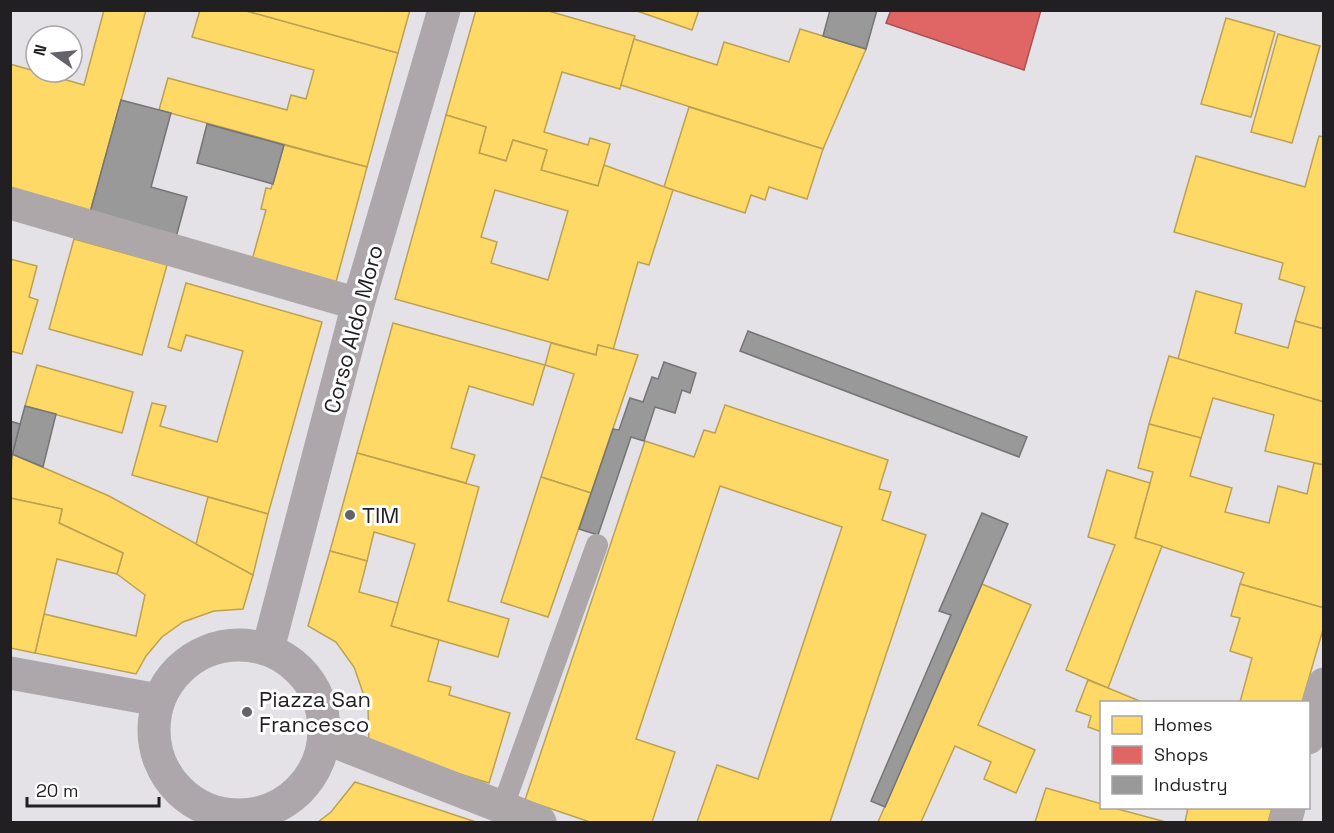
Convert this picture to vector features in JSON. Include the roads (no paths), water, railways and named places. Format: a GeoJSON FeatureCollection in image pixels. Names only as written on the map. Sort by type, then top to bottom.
{"type":"FeatureCollection","features":[{"type":"Feature","properties":{"kind":"main road","name":"Corso Aldo Moro"},"geometry":{"type":"LineString","coordinates":[[268,649],[358,304],[444,10]]}},
{"type":"Feature","properties":{"kind":"main road"},"geometry":{"type":"LineString","coordinates":[[242,644],[268,649],[293,663],[312,684],[322,710],[325,738],[318,763],[305,784],[286,802],[264,812],[213,818],[189,800],[169,780],[157,755],[153,728],[158,700],[171,676],[191,658],[215,647],[242,644]]}},
{"type":"Feature","properties":{"kind":"main road"},"geometry":{"type":"LineString","coordinates":[[10,673],[158,700]]}},
{"type":"Feature","properties":{"kind":"street"},"geometry":{"type":"LineString","coordinates":[[10,203],[358,304]]}},
{"type":"Feature","properties":{"kind":"street"},"geometry":{"type":"LineString","coordinates":[[1310,731],[1323,684]]}},
{"type":"Feature","properties":{"kind":"street"},"geometry":{"type":"LineString","coordinates":[[325,738],[540,822]]}},
{"type":"Feature","properties":{"kind":"lane"},"geometry":{"type":"LineString","coordinates":[[502,809],[597,545]]}},
{"type":"Feature","properties":{"kind":"place","name":"TIM"},"geometry":{"type":"Point","coordinates":[350,515]}},
{"type":"Feature","properties":{"kind":"place","name":"Piazza San Francesco"},"geometry":{"type":"Point","coordinates":[247,712]}}]}
